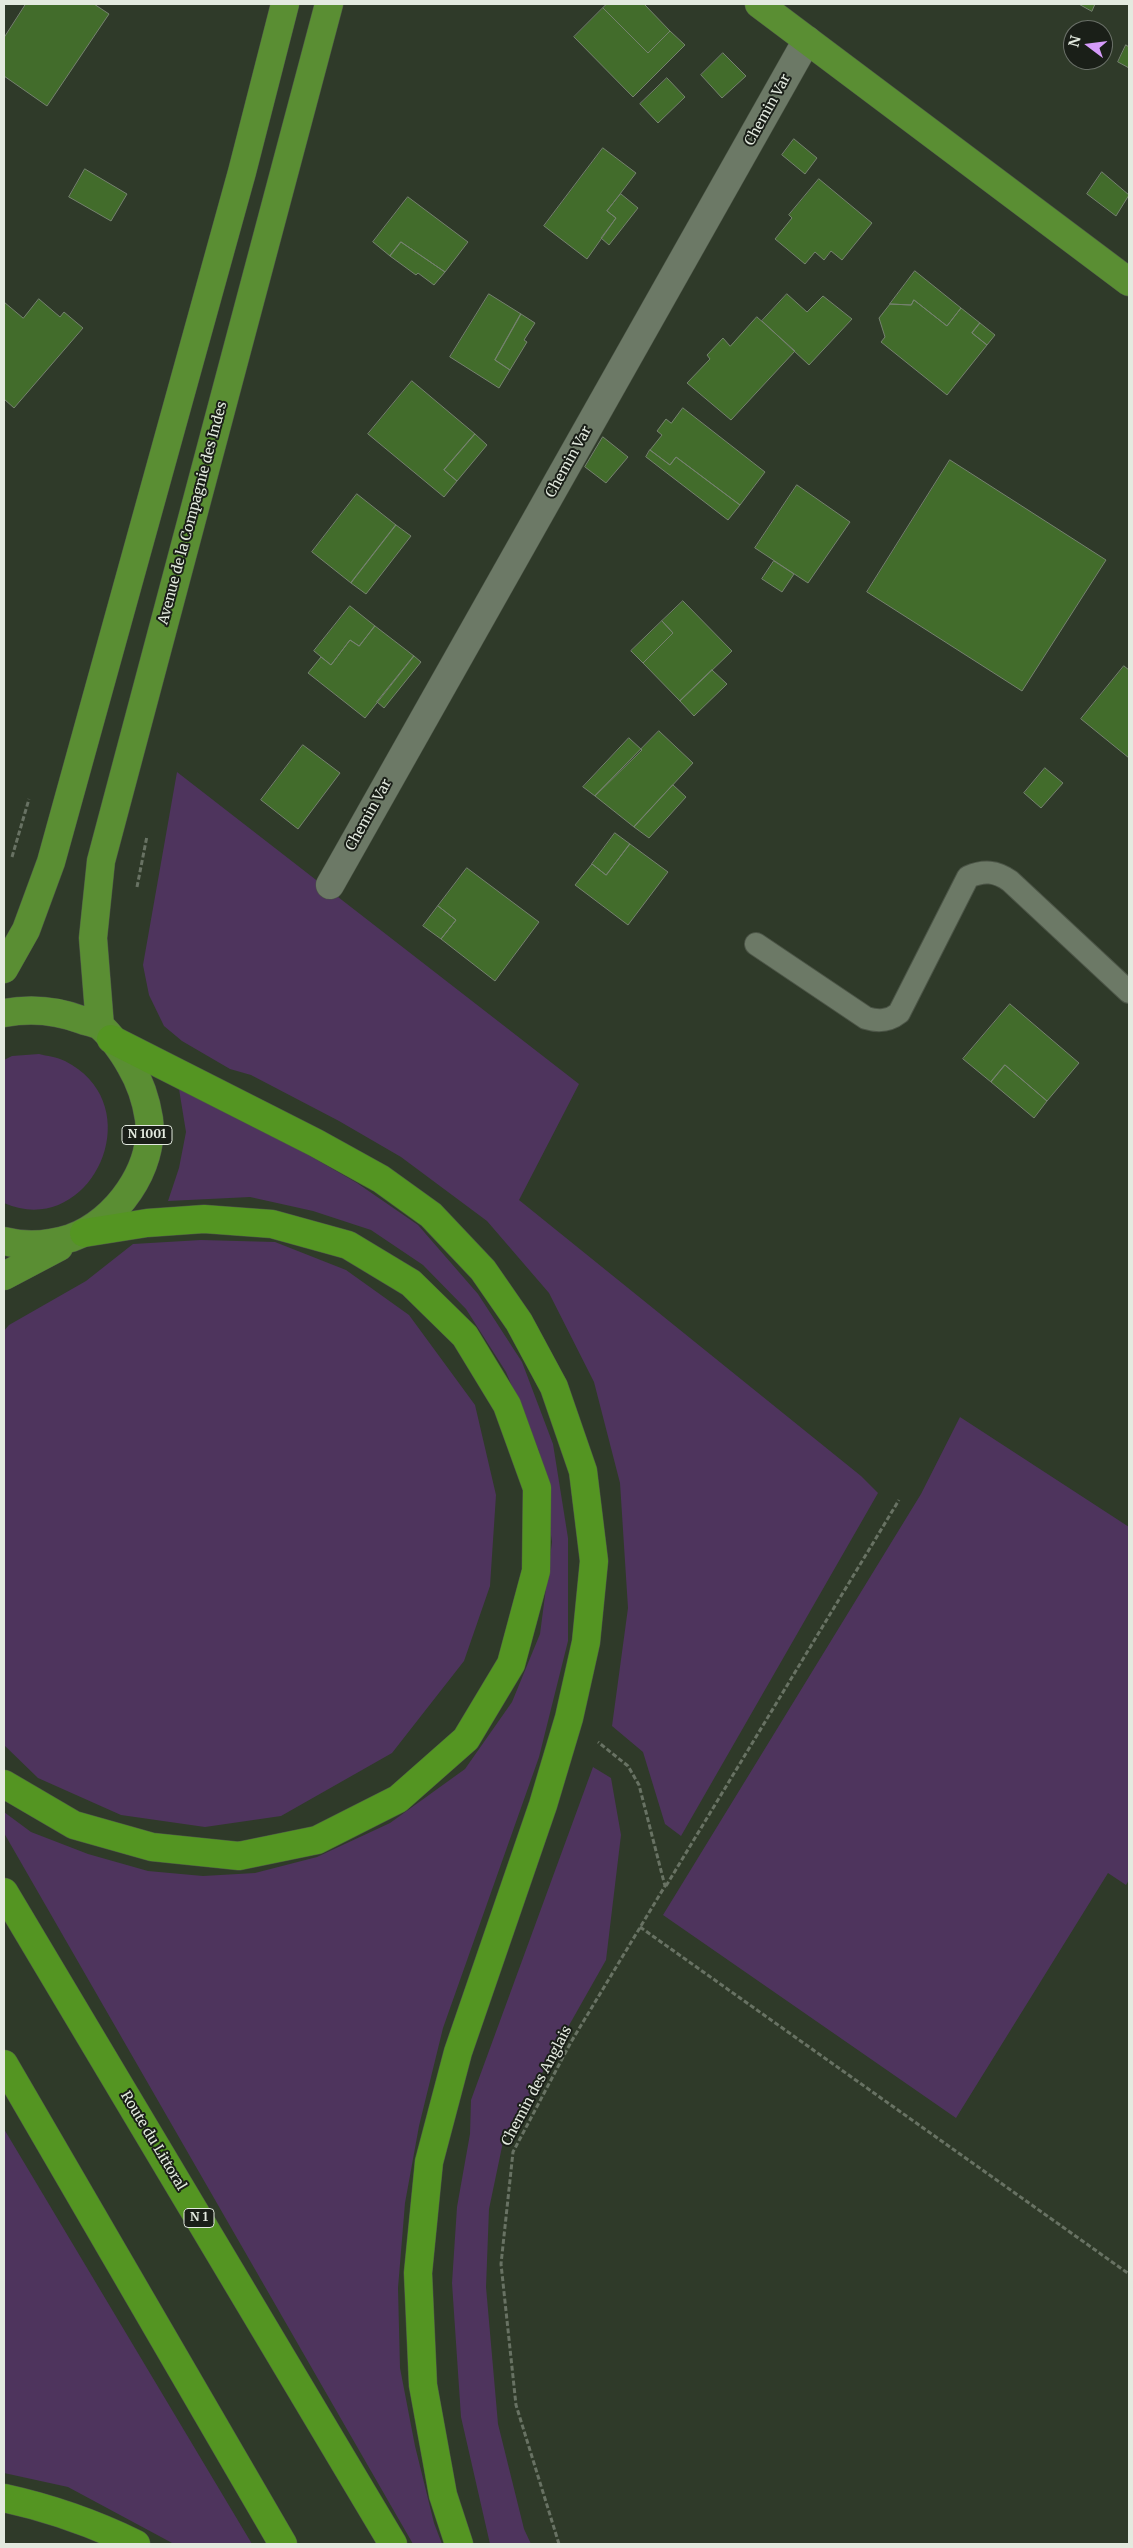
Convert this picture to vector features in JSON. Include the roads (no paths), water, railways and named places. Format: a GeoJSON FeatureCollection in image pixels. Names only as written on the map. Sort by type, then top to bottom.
{"type":"FeatureCollection","features":[{"type":"Feature","properties":{"kind":"highway"},"geometry":{"type":"LineString","coordinates":[[105,1033],[381,1179],[431,1215],[483,1270],[519,1322],[554,1387],[583,1471],[594,1561],[586,1642],[569,1718],[543,1805],[458,2052],[429,2162],[418,2273],[422,2385],[443,2495],[459,2544]]}},
{"type":"Feature","properties":{"kind":"highway"},"geometry":{"type":"LineString","coordinates":[[4,1784],[74,1825],[152,1847],[239,1856],[317,1840],[398,1800],[466,1739],[510,1664],[536,1571],[537,1488],[507,1405],[465,1336],[411,1283],[348,1245],[272,1224],[204,1219],[148,1223],[84,1233]]}},
{"type":"Feature","properties":{"kind":"highway","name":"Route du Littoral"},"geometry":{"type":"LineString","coordinates":[[4,1892],[393,2544]]}},
{"type":"Feature","properties":{"kind":"highway"},"geometry":{"type":"LineString","coordinates":[[4,2064],[283,2544]]}},
{"type":"Feature","properties":{"kind":"highway"},"geometry":{"type":"LineString","coordinates":[[4,2498],[100,2527],[136,2544]]}},
{"type":"Feature","properties":{"kind":"main road"},"geometry":{"type":"LineString","coordinates":[[4,969],[26,930],[51,862],[245,163],[285,4]]}},
{"type":"Feature","properties":{"kind":"main road","name":"Avenue de la Compagnie des Indes"},"geometry":{"type":"LineString","coordinates":[[105,1033],[93,938],[101,861],[312,60],[329,4]]}},
{"type":"Feature","properties":{"kind":"main road"},"geometry":{"type":"LineString","coordinates":[[759,4],[1128,278]]}},
{"type":"Feature","properties":{"kind":"main road"},"geometry":{"type":"LineString","coordinates":[[4,1013],[26,1009],[63,1012],[105,1033]]}},
{"type":"Feature","properties":{"kind":"main road","name":"N 1001"},"geometry":{"type":"LineString","coordinates":[[4,1276],[84,1233],[112,1213],[133,1186],[145,1155],[149,1120],[141,1084],[123,1053],[105,1033]]}},
{"type":"Feature","properties":{"kind":"main road","name":"N 1001"},"geometry":{"type":"LineString","coordinates":[[4,1242],[18,1245],[52,1244],[84,1233]]}},
{"type":"Feature","properties":{"kind":"street","name":"Chemin Var"},"geometry":{"type":"LineString","coordinates":[[330,885],[808,40]]}},
{"type":"Feature","properties":{"kind":"lane"},"geometry":{"type":"LineString","coordinates":[[756,944],[866,1018],[874,1020],[892,1018],[900,1013],[968,876],[979,872],[990,872],[1001,875],[1010,881],[1129,992]]}}]}
